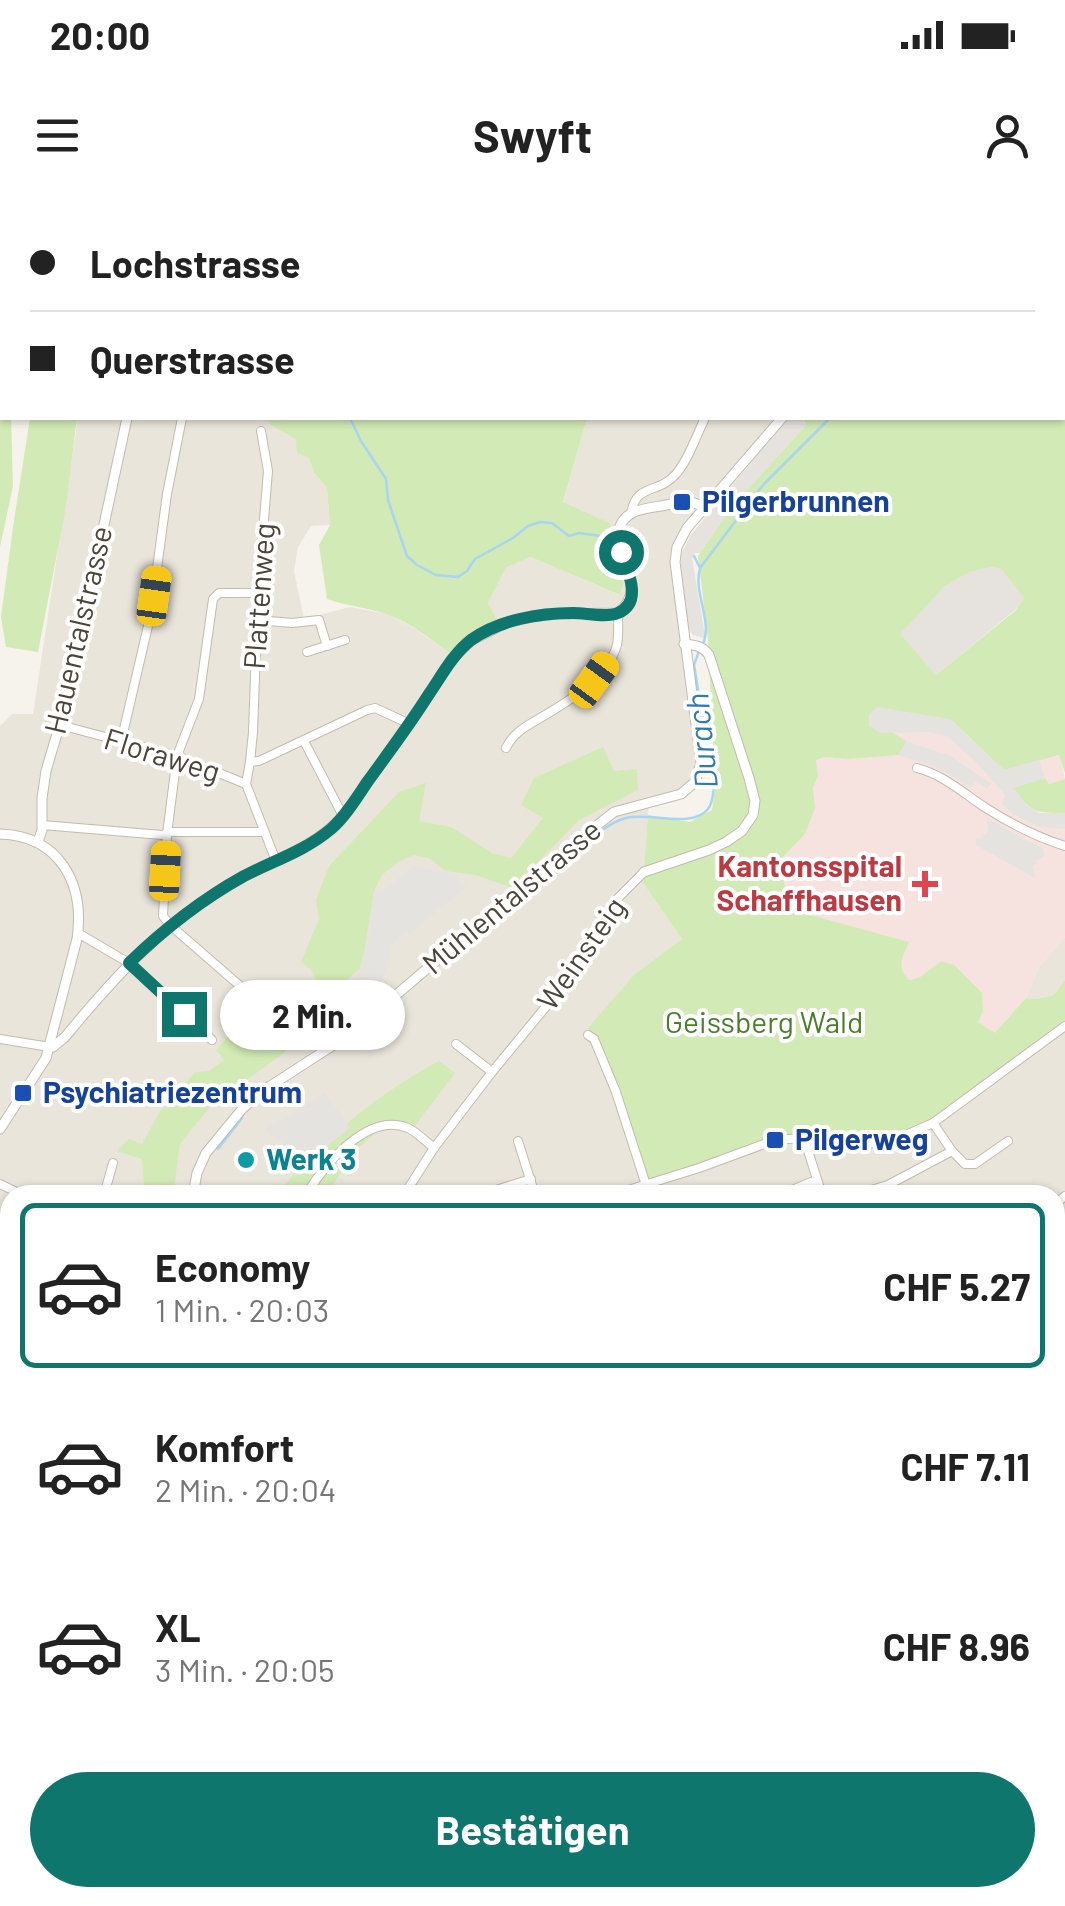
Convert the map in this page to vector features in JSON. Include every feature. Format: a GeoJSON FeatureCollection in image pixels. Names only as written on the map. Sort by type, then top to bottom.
{"type":"FeatureCollection","features":[{"type":"Feature","properties":{"kind":"street","name":"Hauentalstrasse"},"geometry":{"type":"LineString","coordinates":[[38,842],[49,758],[60,726],[127,420]]}},
{"type":"Feature","properties":{"kind":"street"},"geometry":{"type":"LineString","coordinates":[[121,742],[151,613],[182,420]]}},
{"type":"Feature","properties":{"kind":"street"},"geometry":{"type":"LineString","coordinates":[[631,514],[637,495],[663,485],[677,473],[704,420]]}},
{"type":"Feature","properties":{"kind":"street","name":"Mühlentalstrasse"},"geometry":{"type":"LineString","coordinates":[[195,1185],[214,1140],[264,1090],[349,1035],[614,812],[682,794],[694,782],[701,764],[675,555],[686,528],[780,420]]}},
{"type":"Feature","properties":{"kind":"street","name":"Plattenweg"},"geometry":{"type":"LineString","coordinates":[[250,762],[268,471],[261,431]]}},
{"type":"Feature","properties":{"kind":"street"},"geometry":{"type":"LineString","coordinates":[[506,748],[524,727],[576,696],[594,680],[617,644],[618,613],[630,600],[633,588],[619,542],[622,524],[631,514],[685,501],[704,508]]}},
{"type":"Feature","properties":{"kind":"street"},"geometry":{"type":"LineString","coordinates":[[247,992],[163,916],[176,756],[198,699],[213,599],[219,593],[258,592]]}},
{"type":"Feature","properties":{"kind":"street"},"geometry":{"type":"LineString","coordinates":[[0,1039],[53,1047],[129,963],[170,925],[223,888],[308,846],[332,828],[410,724],[452,659],[472,640],[506,623],[532,616],[618,613]]}},
{"type":"Feature","properties":{"kind":"street"},"geometry":{"type":"LineString","coordinates":[[257,620],[292,624],[319,620],[327,646]]}},
{"type":"Feature","properties":{"kind":"street"},"geometry":{"type":"LineString","coordinates":[[307,652],[345,640]]}},
{"type":"Feature","properties":{"kind":"street","name":"Weinsteig"},"geometry":{"type":"LineString","coordinates":[[410,1185],[434,1148],[549,1003],[619,897],[644,872],[726,842],[742,831],[753,814],[749,778],[701,648],[684,644]]}},
{"type":"Feature","properties":{"kind":"street","name":"Floraweg"},"geometry":{"type":"LineString","coordinates":[[60,726],[176,756],[246,784],[250,762],[375,708],[410,724]]}},
{"type":"Feature","properties":{"kind":"street"},"geometry":{"type":"LineString","coordinates":[[304,741],[343,816]]}},
{"type":"Feature","properties":{"kind":"street"},"geometry":{"type":"LineString","coordinates":[[917,768],[942,777],[1024,830],[1065,846]]}},
{"type":"Feature","properties":{"kind":"street"},"geometry":{"type":"LineString","coordinates":[[246,784],[276,861]]}},
{"type":"Feature","properties":{"kind":"street"},"geometry":{"type":"LineString","coordinates":[[42,825],[162,836],[264,832]]}},
{"type":"Feature","properties":{"kind":"street"},"geometry":{"type":"LineString","coordinates":[[0,834],[23,836],[54,853],[69,876],[76,898],[78,933],[50,1047],[42,1067],[0,1129]]}},
{"type":"Feature","properties":{"kind":"street"},"geometry":{"type":"LineString","coordinates":[[78,933],[129,963],[212,1040]]}},
{"type":"Feature","properties":{"kind":"street"},"geometry":{"type":"LineString","coordinates":[[588,1035],[594,1038],[616,1092],[646,1185],[788,1138],[864,1144],[890,1142],[932,1123],[1065,1026]]}},
{"type":"Feature","properties":{"kind":"street"},"geometry":{"type":"LineString","coordinates":[[456,1044],[492,1072]]}},
{"type":"Feature","properties":{"kind":"street"},"geometry":{"type":"LineString","coordinates":[[932,1123],[965,1164],[975,1164],[1008,1141]]}},
{"type":"Feature","properties":{"kind":"street"},"geometry":{"type":"LineString","coordinates":[[312,1185],[352,1140],[370,1130],[392,1124],[410,1128],[434,1148]]}},
{"type":"Feature","properties":{"kind":"street"},"geometry":{"type":"LineString","coordinates":[[804,1138],[818,1185]]}},
{"type":"Feature","properties":{"kind":"street"},"geometry":{"type":"LineString","coordinates":[[518,1142],[532,1185]]}},
{"type":"Feature","properties":{"kind":"street"},"geometry":{"type":"LineString","coordinates":[[885,1185],[952,1151]]}},
{"type":"Feature","properties":{"kind":"street"},"geometry":{"type":"LineString","coordinates":[[107,1185],[113,1163]]}},
{"type":"Feature","properties":{"kind":"street"},"geometry":{"type":"LineString","coordinates":[[511,1185],[530,1179]]}},
{"type":"Feature","properties":{"kind":"street"},"geometry":{"type":"LineString","coordinates":[[804,1185],[816,1180]]}},
{"type":"Feature","properties":{"kind":"shaded area"},"geometry":{"type":"Polygon","coordinates":[[[78,420],[268,420],[297,439],[314,473],[327,488],[330,525],[311,526],[298,547],[294,571],[304,619],[350,607],[388,614],[450,653],[475,631],[497,620],[488,603],[506,566],[532,557],[619,595],[624,583],[612,551],[611,525],[563,503],[586,420],[780,420],[677,547],[701,763],[695,782],[681,794],[649,801],[643,883],[682,939],[636,973],[1065,1026],[1065,1185],[0,1185],[0,726],[12,714],[33,714],[78,420]]]}},
{"type":"Feature","properties":{"kind":"shaded area"},"geometry":{"type":"Polygon","coordinates":[[[786,420],[803,420],[806,425],[692,558],[704,638],[688,629],[680,571],[682,553],[690,536],[786,420]]]}},
{"type":"Feature","properties":{"kind":"shaded area"},"geometry":{"type":"Polygon","coordinates":[[[991,567],[1001,569],[1024,598],[1015,610],[936,675],[899,634],[945,586],[968,573],[991,567]]]}},
{"type":"Feature","properties":{"kind":"shaded area"},"geometry":{"type":"Polygon","coordinates":[[[877,707],[950,719],[1004,770],[1039,760],[1045,778],[1014,788],[1027,806],[1039,813],[1065,813],[1065,829],[1040,827],[1014,815],[1002,804],[1005,795],[947,736],[928,732],[881,733],[869,726],[869,714],[877,707]]]}},
{"type":"Feature","properties":{"kind":"shaded area","name":"Kantonsspital Schaffhausen"},"geometry":{"type":"Polygon","coordinates":[[[869,714],[1039,760],[1060,755],[1065,779],[1049,784],[1039,813],[1065,813],[1065,937],[1039,967],[1026,998],[995,1033],[978,1022],[941,961],[910,980],[900,968],[908,942],[789,909],[779,859],[805,834],[818,776],[816,760],[846,759],[881,733],[869,714]]]}},
{"type":"Feature","properties":{"kind":"shaded area"},"geometry":{"type":"Polygon","coordinates":[[[906,741],[951,756],[991,784],[987,789],[976,781],[971,787],[936,767],[899,755],[906,741]]]}},
{"type":"Feature","properties":{"kind":"shaded area"},"geometry":{"type":"Polygon","coordinates":[[[987,818],[1043,849],[1044,856],[1033,866],[1035,878],[976,845],[976,838],[982,838],[988,830],[987,818]]]}},
{"type":"Feature","properties":{"kind":"shaded area"},"geometry":{"type":"Polygon","coordinates":[[[415,866],[456,875],[466,887],[390,945],[387,969],[380,983],[357,978],[374,891],[386,888],[415,866]]]}},
{"type":"Feature","properties":{"kind":"shaded area"},"geometry":{"type":"Polygon","coordinates":[[[1065,937],[1065,980],[1054,995],[1026,998],[1039,967],[1065,937]]]}},
{"type":"Feature","properties":{"kind":"shaded area"},"geometry":{"type":"Polygon","coordinates":[[[325,1093],[350,1128],[306,1162],[265,1129],[325,1093]]]}},
{"type":"Feature","properties":{"kind":"green space"},"geometry":{"type":"Polygon","coordinates":[[[0,420],[11,420],[13,486],[0,547],[0,420]]]}},
{"type":"Feature","properties":{"kind":"green space"},"geometry":{"type":"Polygon","coordinates":[[[30,420],[77,420],[65,512],[38,652],[6,647],[1,617],[30,420]]]}},
{"type":"Feature","properties":{"kind":"green space"},"geometry":{"type":"Polygon","coordinates":[[[268,420],[586,420],[563,502],[611,524],[612,551],[624,583],[620,595],[531,557],[506,567],[488,603],[497,620],[475,631],[450,653],[397,618],[327,599],[319,545],[330,525],[327,488],[314,473],[309,458],[297,453],[296,439],[268,420]]]}},
{"type":"Feature","properties":{"kind":"green space","name":"Geissberg Wald"},"geometry":{"type":"Polygon","coordinates":[[[804,420],[1065,420],[1065,773],[1059,755],[1004,770],[950,719],[890,731],[906,741],[899,755],[816,760],[815,808],[805,834],[780,860],[789,909],[909,942],[902,967],[910,980],[941,961],[954,965],[982,993],[983,1011],[978,1022],[995,1033],[1026,998],[1054,995],[1065,980],[1065,1026],[933,1123],[890,1142],[788,1138],[646,1185],[616,1092],[588,1028],[636,973],[682,939],[643,883],[648,815],[690,822],[712,810],[715,789],[708,639],[698,556],[731,508],[806,425],[804,420]],[[991,567],[968,573],[945,586],[900,634],[936,675],[1015,611],[1024,598],[1001,569],[991,567]]]}},
{"type":"Feature","properties":{"kind":"green space"},"geometry":{"type":"Polygon","coordinates":[[[603,747],[614,771],[637,769],[638,790],[579,820],[513,888],[476,875],[445,871],[429,858],[413,855],[398,862],[382,875],[374,891],[362,967],[308,1011],[284,1053],[218,1097],[180,1144],[174,1185],[144,1185],[142,1159],[117,1151],[129,1139],[142,1144],[159,1113],[195,1072],[209,1071],[224,1060],[216,1050],[238,1025],[261,1021],[269,1029],[297,997],[309,1000],[315,978],[301,962],[319,919],[316,900],[329,866],[399,792],[426,783],[419,821],[451,827],[492,853],[511,858],[543,818],[521,805],[534,778],[603,747]]]}},
{"type":"Feature","properties":{"kind":"green space"},"geometry":{"type":"Polygon","coordinates":[[[1045,778],[1049,784],[1065,779],[1065,813],[1034,810],[1013,788],[1045,778]]]}},
{"type":"Feature","properties":{"kind":"green space"},"geometry":{"type":"Polygon","coordinates":[[[439,1061],[455,1073],[414,1127],[389,1122],[356,1150],[333,1185],[285,1185],[351,1120],[439,1061]]]}},
{"type":"Feature","properties":{"kind":"waterway"},"geometry":{"type":"LineString","coordinates":[[351,420],[386,479],[388,500],[407,556],[436,575],[458,577],[475,559],[540,522],[552,523],[569,536],[600,536]]}},
{"type":"Feature","properties":{"kind":"waterway","name":"Durach"},"geometry":{"type":"LineString","coordinates":[[703,644],[706,626],[700,568],[763,485],[828,420]]}},
{"type":"Feature","properties":{"kind":"waterway"},"geometry":{"type":"LineString","coordinates":[[694,556],[700,568]]}},
{"type":"Feature","properties":{"kind":"waterway","name":"Durach"},"geometry":{"type":"LineString","coordinates":[[497,918],[615,822],[635,817],[692,818],[708,809],[714,786],[694,665],[699,651]]}},
{"type":"Feature","properties":{"kind":"waterway","name":"Durach"},"geometry":{"type":"LineString","coordinates":[[218,1149],[242,1118]]}},
{"type":"Feature","properties":{"kind":"place","name":"Pilgerbrunnen"},"geometry":{"type":"Point","coordinates":[682,502]}},
{"type":"Feature","properties":{"kind":"place","name":"Kantonsspital Schaffhausen"},"geometry":{"type":"Point","coordinates":[925,884]}},
{"type":"Feature","properties":{"kind":"place","name":"Psychiatriezentrum"},"geometry":{"type":"Point","coordinates":[23,1093]}},
{"type":"Feature","properties":{"kind":"place","name":"Pilgerweg"},"geometry":{"type":"Point","coordinates":[775,1140]}},
{"type":"Feature","properties":{"kind":"place","name":"Werk 3"},"geometry":{"type":"Point","coordinates":[246,1160]}},
{"type":"Feature","properties":{"kind":"route"},"geometry":{"type":"LineString","coordinates":[[184,1014],[129,963],[170,925],[206,900],[250,873],[308,846],[332,828],[410,724],[452,659],[472,640],[506,623],[532,616],[614,614],[623,609],[633,588],[621,552]]}}]}
